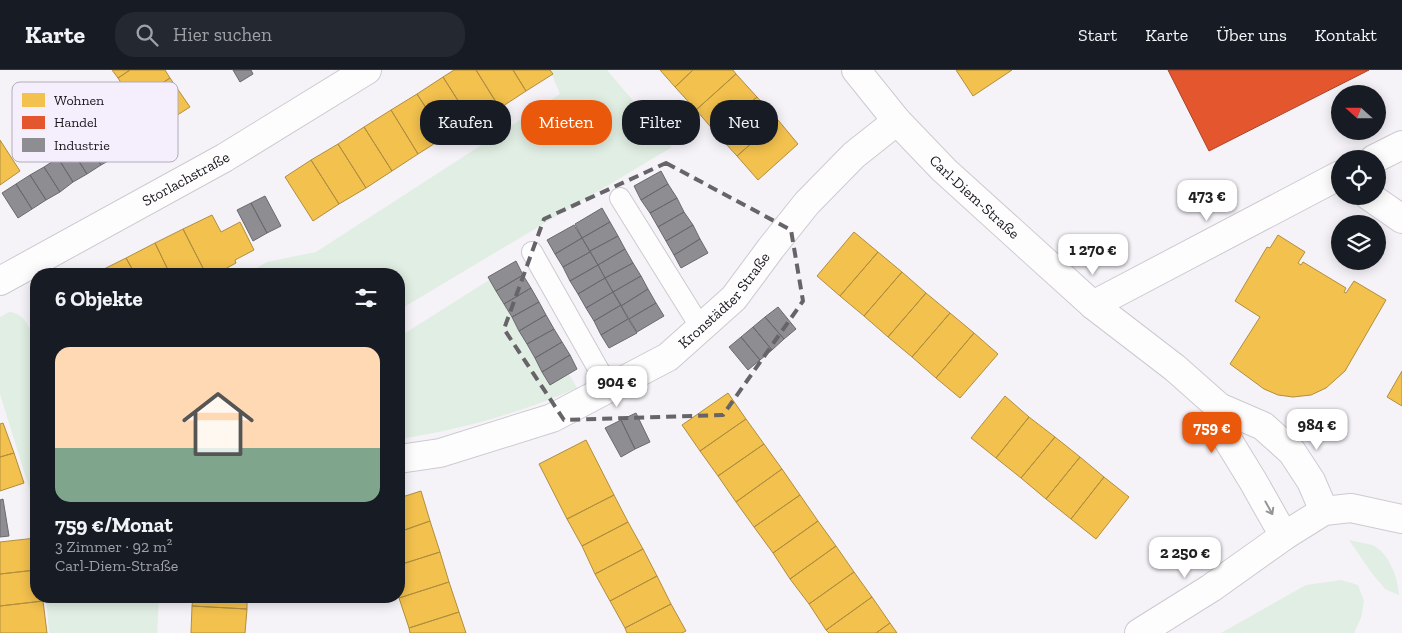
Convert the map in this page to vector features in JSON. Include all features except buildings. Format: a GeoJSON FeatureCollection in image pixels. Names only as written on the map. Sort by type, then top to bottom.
{"type":"FeatureCollection","features":[{"type":"Feature","properties":{"kind":"street","name":"Storlachstraße"},"geometry":{"type":"LineString","coordinates":[[0,280],[224,158],[367,70]]}},
{"type":"Feature","properties":{"kind":"street","name":"Carl-Diem-Straße"},"geometry":{"type":"LineString","coordinates":[[856,70],[897,121],[944,170],[1092,305],[1175,368],[1219,407],[1263,426],[1292,452],[1312,481],[1324,512]]}},
{"type":"Feature","properties":{"kind":"street","name":"Kronstädter Straße"},"geometry":{"type":"LineString","coordinates":[[405,457],[440,453],[552,418],[668,357],[734,298],[770,248],[807,203],[854,155],[897,121]]}},
{"type":"Feature","properties":{"kind":"street"},"geometry":{"type":"LineString","coordinates":[[1386,153],[1402,145]]}},
{"type":"Feature","properties":{"kind":"street"},"geometry":{"type":"LineString","coordinates":[[1092,305],[1331,180]]}},
{"type":"Feature","properties":{"kind":"street"},"geometry":{"type":"LineString","coordinates":[[1382,205],[1402,220]]}},
{"type":"Feature","properties":{"kind":"street"},"geometry":{"type":"LineString","coordinates":[[1219,407],[1226,437],[1284,536]]}},
{"type":"Feature","properties":{"kind":"street"},"geometry":{"type":"LineString","coordinates":[[1139,633],[1212,588],[1284,536],[1324,512],[1351,508],[1402,519]]}},
{"type":"Feature","properties":{"kind":"street"},"geometry":{"type":"LineString","coordinates":[[1375,512],[1402,537]]}},
{"type":"Feature","properties":{"kind":"lane"},"geometry":{"type":"LineString","coordinates":[[620,198],[701,328]]}},
{"type":"Feature","properties":{"kind":"lane"},"geometry":{"type":"LineString","coordinates":[[532,252],[609,388]]}},
{"type":"Feature","properties":{"kind":"highlighted area"},"geometry":{"type":"Polygon","coordinates":[[[666,163],[791,230],[803,301],[723,415],[564,420],[504,329],[544,219],[666,163]]]}},
{"type":"Feature","properties":{"kind":"shaded area"},"geometry":{"type":"Polygon","coordinates":[[[550,70],[607,70],[632,100],[622,100],[622,145],[670,145],[672,147],[405,306],[405,268],[256,268],[267,262],[316,252],[481,145],[511,145],[511,126],[521,119],[521,145],[612,145],[612,100],[551,100],[560,94],[550,70]]]}},
{"type":"Feature","properties":{"kind":"shaded area"},"geometry":{"type":"Polygon","coordinates":[[[508,268],[577,388],[512,413],[467,426],[405,438],[405,333],[508,268]]]}},
{"type":"Feature","properties":{"kind":"shaded area"},"geometry":{"type":"Polygon","coordinates":[[[9,312],[14,313],[23,318],[30,328],[30,491],[0,394],[0,317],[9,312]]]}},
{"type":"Feature","properties":{"kind":"shaded area"},"geometry":{"type":"Polygon","coordinates":[[[1349,540],[1372,545],[1383,554],[1395,574],[1399,595],[1385,589],[1349,540]]]}},
{"type":"Feature","properties":{"kind":"shaded area"},"geometry":{"type":"Polygon","coordinates":[[[1341,580],[1358,585],[1364,601],[1361,618],[1354,633],[1221,633],[1306,585],[1341,580]]]}},
{"type":"Feature","properties":{"kind":"shaded area"},"geometry":{"type":"Polygon","coordinates":[[[47,603],[159,603],[157,633],[49,633],[47,603]]]}}]}
